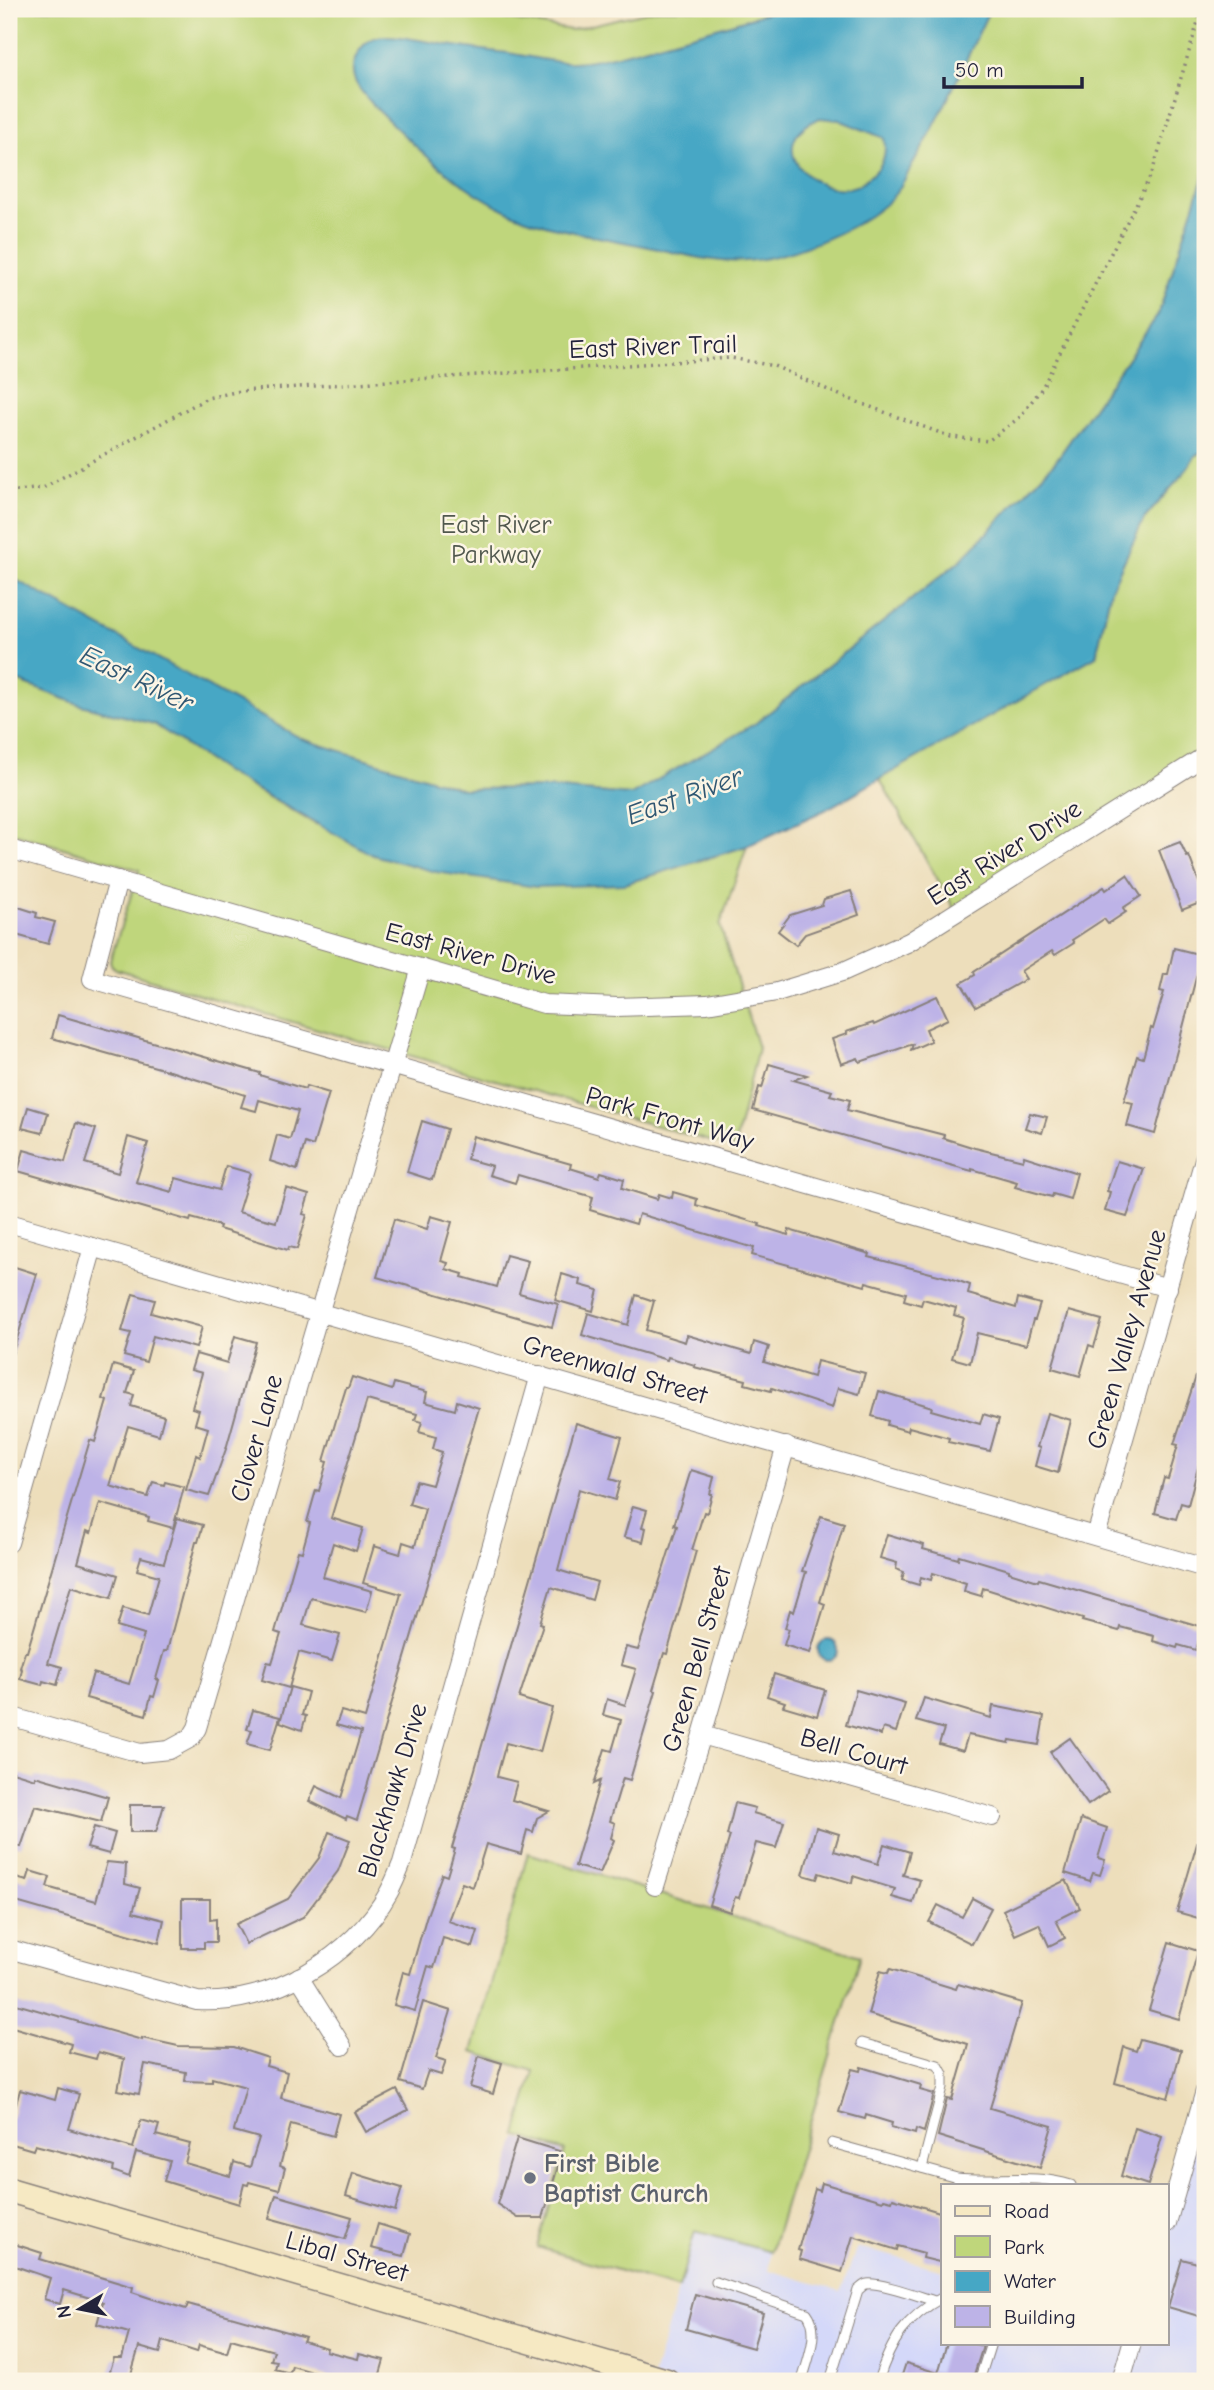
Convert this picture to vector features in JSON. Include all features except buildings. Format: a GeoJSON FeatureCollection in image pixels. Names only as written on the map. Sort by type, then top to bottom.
{"type":"FeatureCollection","features":[{"type":"Feature","properties":{"kind":"street","name":"East River Drive"},"geometry":{"type":"LineString","coordinates":[[9,849],[544,1004],[617,1007],[707,1004],[777,992],[842,972],[909,942],[1204,760]]}},
{"type":"Feature","properties":{"kind":"street","name":"Park Front Way"},"geometry":{"type":"LineString","coordinates":[[118,880],[92,979],[1168,1288]]}},
{"type":"Feature","properties":{"kind":"street","name":"Clover Lane"},"geometry":{"type":"LineString","coordinates":[[9,1716],[140,1753],[169,1750],[191,1738],[201,1717],[421,968]]}},
{"type":"Feature","properties":{"kind":"street","name":"Green Valley Avenue"},"geometry":{"type":"LineString","coordinates":[[1096,1536],[1205,1156]]}},
{"type":"Feature","properties":{"kind":"street","name":"Greenwald Street"},"geometry":{"type":"LineString","coordinates":[[9,1223],[1205,1568]]}},
{"type":"Feature","properties":{"kind":"street"},"geometry":{"type":"LineString","coordinates":[[9,1543],[93,1247]]}},
{"type":"Feature","properties":{"kind":"street","name":"Blackhawk Drive"},"geometry":{"type":"LineString","coordinates":[[9,1949],[197,2001],[221,2003],[251,1997],[312,1971],[363,1927],[388,1894],[402,1863],[540,1375]]}},
{"type":"Feature","properties":{"kind":"street","name":"Green Bell Street"},"geometry":{"type":"LineString","coordinates":[[655,1886],[786,1446]]}},
{"type":"Feature","properties":{"kind":"street","name":"Bell Court"},"geometry":{"type":"LineString","coordinates":[[702,1735],[992,1817]]}},
{"type":"Feature","properties":{"kind":"street"},"geometry":{"type":"LineString","coordinates":[[299,1977],[342,2046]]}},
{"type":"Feature","properties":{"kind":"street"},"geometry":{"type":"LineString","coordinates":[[1168,2216],[1205,2091]]}},
{"type":"Feature","properties":{"kind":"street","name":"Libal Street"},"geometry":{"type":"LineString","coordinates":[[9,2190],[667,2381]]}},
{"type":"Feature","properties":{"kind":"street"},"geometry":{"type":"LineString","coordinates":[[1121,2381],[1132,2344]]}},
{"type":"Feature","properties":{"kind":"lane"},"geometry":{"type":"LineString","coordinates":[[862,2043],[939,2065],[943,2074],[943,2087],[922,2168]]}},
{"type":"Feature","properties":{"kind":"lane"},"geometry":{"type":"LineString","coordinates":[[832,2143],[957,2178],[1040,2178],[1067,2184]]}},
{"type":"Feature","properties":{"kind":"lane"},"geometry":{"type":"LineString","coordinates":[[716,2282],[807,2313],[813,2321],[814,2330],[803,2381]]}},
{"type":"Feature","properties":{"kind":"lane"},"geometry":{"type":"LineString","coordinates":[[830,2381],[858,2290],[863,2286],[882,2286],[939,2299]]}},
{"type":"Feature","properties":{"kind":"lane"},"geometry":{"type":"LineString","coordinates":[[878,2381],[897,2336],[920,2311],[939,2299]]}},
{"type":"Feature","properties":{"kind":"lane"},"geometry":{"type":"LineString","coordinates":[[979,2381],[991,2344]]}},
{"type":"Feature","properties":{"kind":"path","name":"East River Trail"},"geometry":{"type":"LineString","coordinates":[[9,492],[43,488],[207,398],[240,391],[731,358],[774,366],[844,397],[951,437],[988,440],[1019,418],[1042,388],[1152,173],[1202,9]]}},
{"type":"Feature","properties":{"kind":"shaded area"},"geometry":{"type":"Polygon","coordinates":[[[1205,2091],[1205,2381],[668,2381],[653,2377],[695,2231],[771,2252],[768,2270],[841,2291],[857,2247],[941,2269],[941,2344],[1168,2344],[1168,2220],[1205,2091]]]}},
{"type":"Feature","properties":{"kind":"green space","name":"East River Parkway"},"geometry":{"type":"Polygon","coordinates":[[[9,9],[449,9],[571,30],[658,9],[1205,9],[1205,172],[1158,315],[1055,462],[961,560],[756,723],[631,795],[548,788],[463,789],[302,739],[9,576],[9,9]]]}},
{"type":"Feature","properties":{"kind":"green space"},"geometry":{"type":"Polygon","coordinates":[[[1205,451],[1205,756],[957,913],[879,778],[1096,656],[1111,589],[1144,519],[1184,473],[1195,456],[1205,451]]]}},
{"type":"Feature","properties":{"kind":"green space"},"geometry":{"type":"Polygon","coordinates":[[[9,678],[81,705],[154,724],[225,772],[315,824],[624,884],[747,846],[720,925],[758,1048],[734,1148],[116,969],[110,961],[139,870],[9,832],[9,678]]]}},
{"type":"Feature","properties":{"kind":"green space"},"geometry":{"type":"Polygon","coordinates":[[[528,1853],[860,1956],[771,2252],[695,2231],[679,2288],[537,2247],[565,2151],[516,2135],[534,2071],[472,2052],[528,1853]]]}},
{"type":"Feature","properties":{"kind":"water"},"geometry":{"type":"Polygon","coordinates":[[[778,9],[990,9],[938,118],[896,193],[884,206],[848,229],[805,247],[763,259],[720,261],[694,257],[560,229],[512,213],[475,193],[425,155],[368,99],[358,87],[353,73],[356,57],[366,43],[371,39],[386,36],[572,62],[624,53],[778,9]],[[820,118],[802,129],[794,142],[794,155],[800,168],[811,178],[825,186],[841,188],[858,185],[878,169],[883,160],[885,144],[884,138],[839,120],[820,118]]]}},
{"type":"Feature","properties":{"kind":"water","name":"East River"},"geometry":{"type":"Polygon","coordinates":[[[1205,172],[1205,450],[1195,456],[1184,473],[1144,519],[1111,589],[1096,656],[825,810],[747,846],[624,884],[536,887],[436,872],[373,855],[225,772],[154,724],[81,705],[9,678],[9,576],[302,739],[463,789],[548,788],[631,795],[756,723],[961,560],[1055,462],[1158,315],[1205,172]]]}},
{"type":"Feature","properties":{"kind":"water"},"geometry":{"type":"Polygon","coordinates":[[[824,1640],[832,1640],[838,1650],[832,1660],[824,1660],[818,1654],[818,1646],[824,1640]]]}},
{"type":"Feature","properties":{"kind":"place","name":"First Bible Baptist Church"},"geometry":{"type":"Point","coordinates":[530,2178]}}]}
